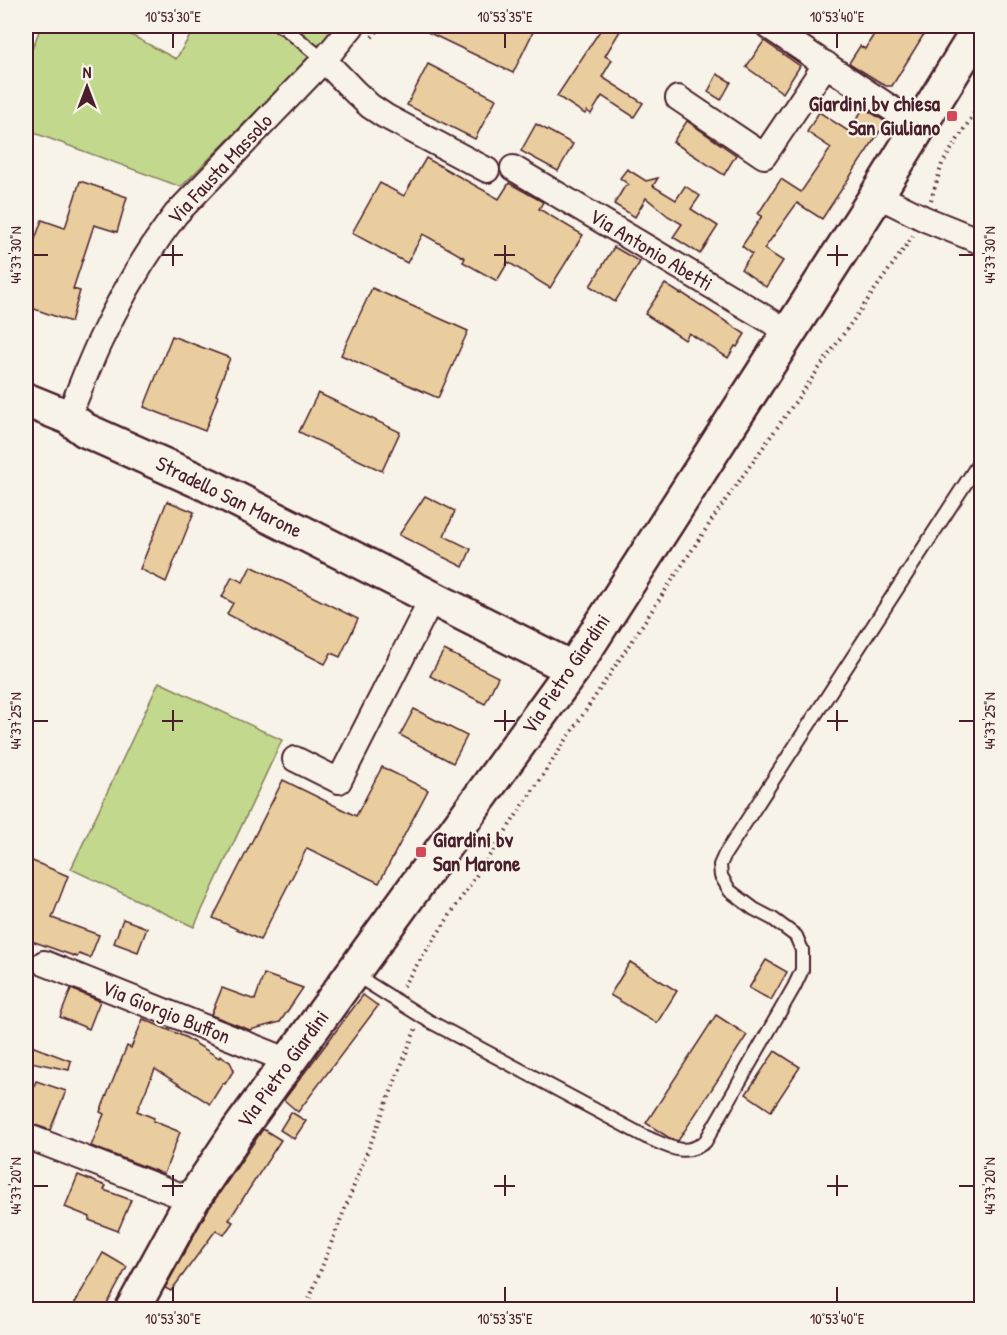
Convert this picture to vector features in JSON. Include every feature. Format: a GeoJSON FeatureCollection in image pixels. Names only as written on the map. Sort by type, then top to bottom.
{"type":"FeatureCollection","features":[{"type":"Feature","properties":{"kind":"main road","name":"Via Pietro Giardini"},"geometry":{"type":"LineString","coordinates":[[132,1310],[192,1200],[238,1131],[573,669],[877,195],[981,26]]}},
{"type":"Feature","properties":{"kind":"main road","name":"Stradello San Marone"},"geometry":{"type":"LineString","coordinates":[[26,400],[68,417],[85,430],[208,485],[573,669]]}},
{"type":"Feature","properties":{"kind":"street"},"geometry":{"type":"LineString","coordinates":[[768,26],[919,127]]}},
{"type":"Feature","properties":{"kind":"street","name":"Via Fausta Massolo"},"geometry":{"type":"LineString","coordinates":[[68,417],[100,341],[157,239],[176,214],[324,60],[359,34]]}},
{"type":"Feature","properties":{"kind":"street"},"geometry":{"type":"LineString","coordinates":[[324,60],[377,111],[487,170]]}},
{"type":"Feature","properties":{"kind":"street"},"geometry":{"type":"LineString","coordinates":[[678,98],[764,156],[826,64]]}},
{"type":"Feature","properties":{"kind":"street","name":"Via Antonio Abetti"},"geometry":{"type":"LineString","coordinates":[[513,168],[789,332]]}},
{"type":"Feature","properties":{"kind":"street"},"geometry":{"type":"LineString","coordinates":[[877,195],[925,219],[981,242]]}},
{"type":"Feature","properties":{"kind":"street"},"geometry":{"type":"LineString","coordinates":[[295,759],[339,781],[432,598]]}},
{"type":"Feature","properties":{"kind":"street","name":"Via Giorgio Buffon"},"geometry":{"type":"LineString","coordinates":[[44,963],[289,1061]]}},
{"type":"Feature","properties":{"kind":"street"},"geometry":{"type":"LineString","coordinates":[[26,1136],[192,1200]]}},
{"type":"Feature","properties":{"kind":"lane"},"geometry":{"type":"LineString","coordinates":[[280,26],[324,60]]}},
{"type":"Feature","properties":{"kind":"lane"},"geometry":{"type":"LineString","coordinates":[[353,974],[429,1021],[646,1137],[685,1151],[695,1149],[705,1142],[794,987],[802,969],[802,950],[796,936],[730,891],[721,876],[720,865],[981,458]]}},
{"type":"Feature","properties":{"kind":"path"},"geometry":{"type":"LineString","coordinates":[[359,34],[382,26]]}},
{"type":"Feature","properties":{"kind":"path"},"geometry":{"type":"LineString","coordinates":[[394,999],[720,508],[925,219],[942,164],[981,101]]}},
{"type":"Feature","properties":{"kind":"path"},"geometry":{"type":"LineString","coordinates":[[305,1310],[419,1022]]}},
{"type":"Feature","properties":{"kind":"green space"},"geometry":{"type":"Polygon","coordinates":[[[41,26],[114,26],[176,59],[196,26],[341,26],[181,187],[26,130],[26,65],[41,26]]]}},
{"type":"Feature","properties":{"kind":"green space"},"geometry":{"type":"Polygon","coordinates":[[[159,682],[282,740],[194,927],[71,869],[159,682]]]}},
{"type":"Feature","properties":{"kind":"building"},"geometry":{"type":"Polygon","coordinates":[[[415,26],[520,26],[533,32],[513,73],[415,26]]]}},
{"type":"Feature","properties":{"kind":"building"},"geometry":{"type":"Polygon","coordinates":[[[603,26],[623,26],[605,56],[612,60],[602,77],[643,103],[634,117],[602,96],[591,114],[587,111],[585,114],[557,96],[603,26]]]}},
{"type":"Feature","properties":{"kind":"building"},"geometry":{"type":"Polygon","coordinates":[[[879,26],[909,26],[924,34],[892,86],[886,86],[849,63],[860,46],[865,49],[879,26]]]}},
{"type":"Feature","properties":{"kind":"building"},"geometry":{"type":"Polygon","coordinates":[[[764,41],[800,66],[783,93],[746,67],[764,41]]]}},
{"type":"Feature","properties":{"kind":"building"},"geometry":{"type":"Polygon","coordinates":[[[428,64],[496,99],[475,139],[407,105],[428,64]]]}},
{"type":"Feature","properties":{"kind":"building"},"geometry":{"type":"Polygon","coordinates":[[[717,74],[731,82],[721,100],[708,92],[717,74]]]}},
{"type":"Feature","properties":{"kind":"building"},"geometry":{"type":"Polygon","coordinates":[[[864,108],[886,122],[822,219],[797,203],[764,249],[783,261],[766,287],[741,269],[752,254],[742,246],[762,216],[758,214],[781,179],[801,192],[831,148],[807,132],[819,112],[848,131],[864,108]]]}},
{"type":"Feature","properties":{"kind":"building"},"geometry":{"type":"Polygon","coordinates":[[[687,121],[736,155],[724,175],[673,142],[687,121]]]}},
{"type":"Feature","properties":{"kind":"building"},"geometry":{"type":"Polygon","coordinates":[[[536,124],[573,144],[558,171],[521,151],[536,124]]]}},
{"type":"Feature","properties":{"kind":"building"},"geometry":{"type":"Polygon","coordinates":[[[426,158],[499,199],[509,183],[543,202],[539,209],[583,235],[550,288],[508,262],[497,281],[463,262],[465,258],[423,234],[407,263],[352,233],[380,183],[404,196],[426,158]]]}},
{"type":"Feature","properties":{"kind":"building"},"geometry":{"type":"Polygon","coordinates":[[[627,169],[646,181],[658,178],[653,186],[676,200],[685,186],[700,196],[691,209],[718,226],[700,254],[673,237],[682,224],[646,198],[635,217],[614,204],[625,186],[629,185],[620,178],[627,169]]]}},
{"type":"Feature","properties":{"kind":"building"},"geometry":{"type":"Polygon","coordinates":[[[80,181],[127,197],[117,232],[94,225],[73,289],[80,291],[71,322],[26,306],[26,264],[42,220],[65,228],[80,181]]]}},
{"type":"Feature","properties":{"kind":"building"},"geometry":{"type":"Polygon","coordinates":[[[614,247],[640,262],[615,302],[590,286],[614,247]]]}},
{"type":"Feature","properties":{"kind":"building"},"geometry":{"type":"Polygon","coordinates":[[[665,284],[745,334],[728,358],[689,333],[685,340],[645,314],[665,284]]]}},
{"type":"Feature","properties":{"kind":"building"},"geometry":{"type":"Polygon","coordinates":[[[372,288],[468,331],[438,398],[341,355],[372,288]]]}},
{"type":"Feature","properties":{"kind":"building"},"geometry":{"type":"Polygon","coordinates":[[[172,336],[230,358],[205,431],[144,407],[172,336]]]}},
{"type":"Feature","properties":{"kind":"building"},"geometry":{"type":"Polygon","coordinates":[[[318,393],[400,432],[382,471],[299,432],[318,393]]]}},
{"type":"Feature","properties":{"kind":"building"},"geometry":{"type":"Polygon","coordinates":[[[425,496],[455,511],[444,536],[471,549],[463,567],[399,535],[425,496]]]}},
{"type":"Feature","properties":{"kind":"building"},"geometry":{"type":"Polygon","coordinates":[[[167,501],[194,512],[166,582],[140,569],[167,501]]]}},
{"type":"Feature","properties":{"kind":"building"},"geometry":{"type":"Polygon","coordinates":[[[251,566],[358,619],[340,657],[331,653],[325,664],[227,614],[233,603],[222,597],[232,577],[243,582],[251,566]]]}},
{"type":"Feature","properties":{"kind":"building"},"geometry":{"type":"Polygon","coordinates":[[[444,650],[498,677],[485,704],[430,676],[444,650]]]}},
{"type":"Feature","properties":{"kind":"building"},"geometry":{"type":"Polygon","coordinates":[[[414,709],[467,736],[453,763],[400,735],[414,709]]]}},
{"type":"Feature","properties":{"kind":"building"},"geometry":{"type":"Polygon","coordinates":[[[382,767],[428,790],[379,883],[307,848],[260,940],[213,918],[283,780],[356,816],[382,767]]]}},
{"type":"Feature","properties":{"kind":"building"},"geometry":{"type":"Polygon","coordinates":[[[30,860],[68,876],[52,918],[99,935],[90,958],[79,954],[77,957],[26,939],[26,870],[30,860]]]}},
{"type":"Feature","properties":{"kind":"building"},"geometry":{"type":"Polygon","coordinates":[[[123,919],[147,928],[138,952],[114,943],[123,919]]]}},
{"type":"Feature","properties":{"kind":"building"},"geometry":{"type":"Polygon","coordinates":[[[766,960],[787,972],[771,1000],[749,988],[766,960]]]}},
{"type":"Feature","properties":{"kind":"building"},"geometry":{"type":"Polygon","coordinates":[[[630,962],[677,991],[657,1023],[610,995],[630,962]]]}},
{"type":"Feature","properties":{"kind":"building"},"geometry":{"type":"Polygon","coordinates":[[[264,974],[303,988],[280,1022],[250,1030],[211,1015],[222,988],[255,1000],[264,974]]]}},
{"type":"Feature","properties":{"kind":"building"},"geometry":{"type":"Polygon","coordinates":[[[71,989],[100,1001],[89,1029],[60,1017],[71,989]]]}},
{"type":"Feature","properties":{"kind":"building"},"geometry":{"type":"Polygon","coordinates":[[[363,995],[378,1006],[298,1112],[284,1100],[363,995]]]}},
{"type":"Feature","properties":{"kind":"building"},"geometry":{"type":"Polygon","coordinates":[[[716,1015],[747,1035],[678,1141],[671,1139],[646,1123],[716,1015]]]}},
{"type":"Feature","properties":{"kind":"building"},"geometry":{"type":"Polygon","coordinates":[[[143,1019],[185,1037],[219,1058],[220,1056],[230,1062],[234,1070],[210,1104],[155,1069],[137,1111],[154,1118],[153,1121],[180,1132],[164,1174],[91,1146],[104,1114],[100,1112],[127,1046],[131,1048],[143,1019]]]}},
{"type":"Feature","properties":{"kind":"building"},"geometry":{"type":"Polygon","coordinates":[[[26,1044],[71,1061],[69,1070],[26,1061],[26,1044]]]}},
{"type":"Feature","properties":{"kind":"building"},"geometry":{"type":"Polygon","coordinates":[[[775,1051],[800,1067],[771,1111],[746,1094],[775,1051]]]}},
{"type":"Feature","properties":{"kind":"building"},"geometry":{"type":"Polygon","coordinates":[[[36,1081],[66,1091],[50,1130],[26,1122],[26,1107],[36,1081]]]}},
{"type":"Feature","properties":{"kind":"building"},"geometry":{"type":"Polygon","coordinates":[[[291,1112],[306,1121],[294,1139],[280,1130],[291,1112]]]}},
{"type":"Feature","properties":{"kind":"building"},"geometry":{"type":"Polygon","coordinates":[[[263,1129],[281,1140],[229,1220],[233,1222],[224,1235],[216,1230],[171,1291],[165,1288],[208,1210],[263,1129]]]}},
{"type":"Feature","properties":{"kind":"building"},"geometry":{"type":"Polygon","coordinates":[[[78,1175],[106,1186],[104,1190],[131,1200],[118,1231],[89,1220],[90,1217],[65,1207],[78,1175]]]}},
{"type":"Feature","properties":{"kind":"building"},"geometry":{"type":"Polygon","coordinates":[[[103,1253],[127,1267],[104,1310],[71,1310],[103,1253]]]}},
{"type":"Feature","properties":{"kind":"place","name":"Giardini bv chiesa San Giuliano"},"geometry":{"type":"Point","coordinates":[952,116]}},
{"type":"Feature","properties":{"kind":"place","name":"Giardini bv San Marone"},"geometry":{"type":"Point","coordinates":[421,852]}}]}
